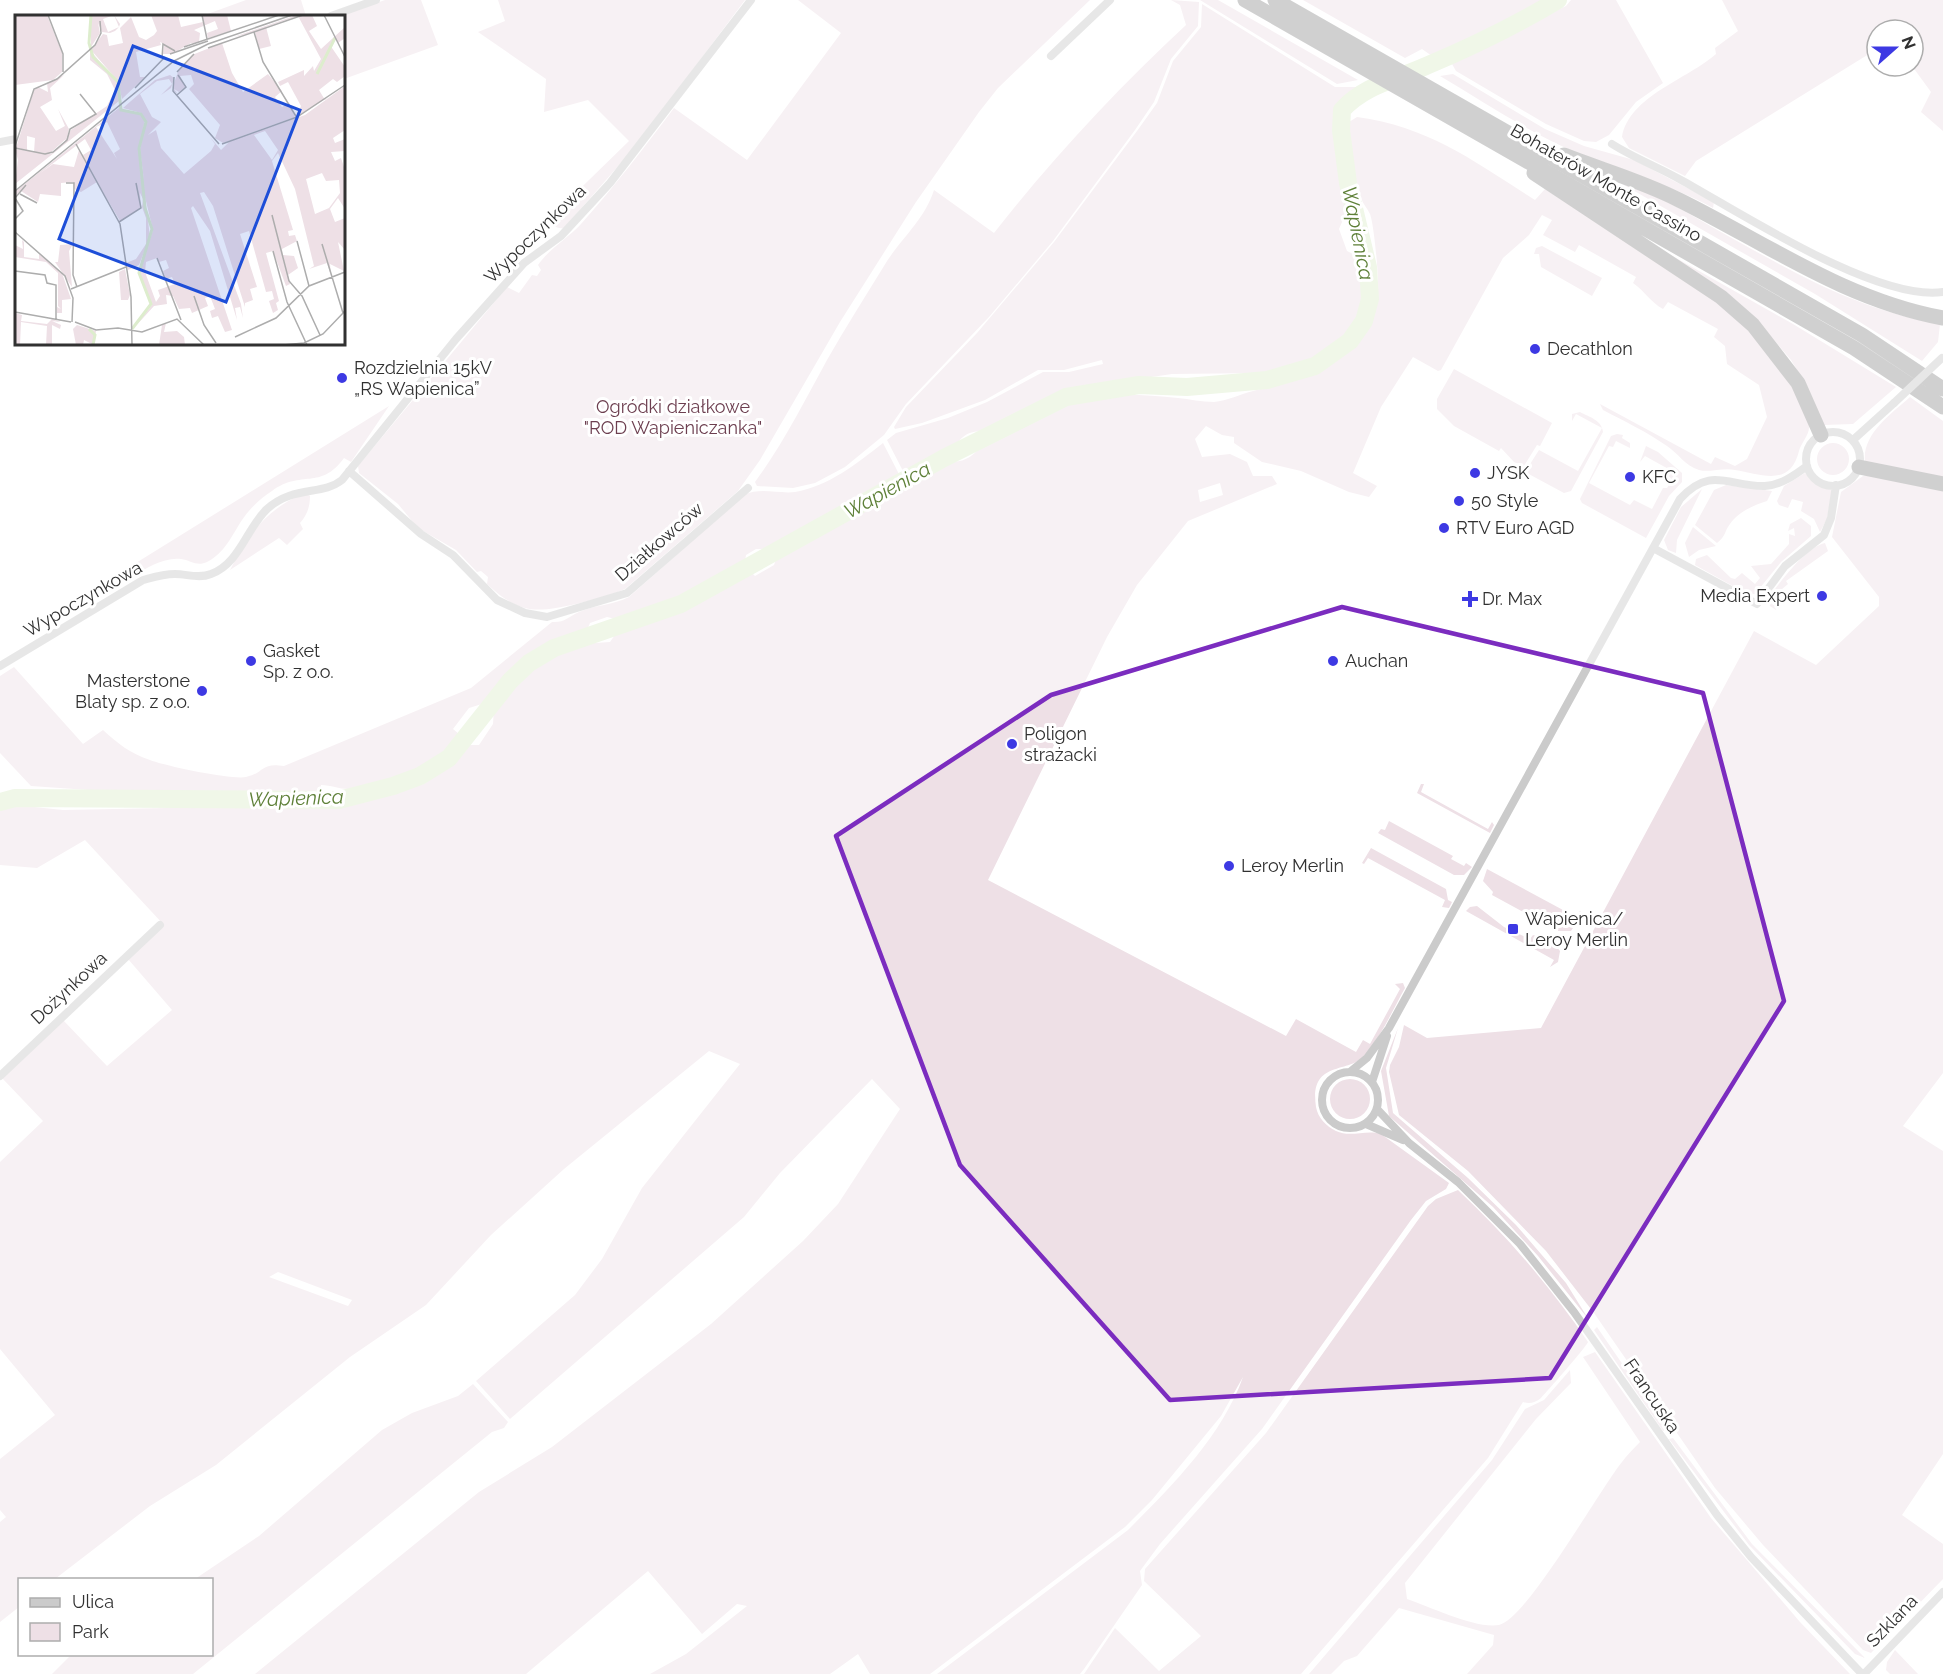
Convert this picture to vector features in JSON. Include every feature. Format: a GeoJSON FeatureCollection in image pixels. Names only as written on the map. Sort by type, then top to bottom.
{"type":"FeatureCollection","features":[{"type":"Feature","properties":{"kind":"highway","name":"Bohaterów Monte Cassino"},"geometry":{"type":"LineString","coordinates":[[1245,0],[1854,348],[1943,407]]}},
{"type":"Feature","properties":{"kind":"highway","name":"Bohaterów Monte Cassino"},"geometry":{"type":"LineString","coordinates":[[1275,0],[1862,335],[1943,389]]}},
{"type":"Feature","properties":{"kind":"highway"},"geometry":{"type":"LineString","coordinates":[[1475,131],[1559,192],[1713,292],[1753,324],[1798,383],[1821,435]]}},
{"type":"Feature","properties":{"kind":"highway"},"geometry":{"type":"LineString","coordinates":[[1511,134],[1676,198],[1848,290],[1900,308],[1943,318]]}},
{"type":"Feature","properties":{"kind":"highway"},"geometry":{"type":"LineString","coordinates":[[1859,467],[1943,484]]}},
{"type":"Feature","properties":{"kind":"street"},"geometry":{"type":"LineString","coordinates":[[334,15],[376,0]]}},
{"type":"Feature","properties":{"kind":"street","name":"Wypoczynkowa"},"geometry":{"type":"LineString","coordinates":[[0,666],[143,580],[158,575],[197,577],[217,571],[235,556],[258,519],[280,500],[291,494],[330,487],[349,471],[456,339],[524,263],[561,236],[610,183],[751,0]]}},
{"type":"Feature","properties":{"kind":"street"},"geometry":{"type":"LineString","coordinates":[[1051,57],[1110,0]]}},
{"type":"Feature","properties":{"kind":"street"},"geometry":{"type":"LineString","coordinates":[[0,142],[15,139]]}},
{"type":"Feature","properties":{"kind":"street"},"geometry":{"type":"LineString","coordinates":[[1612,144],[1753,221],[1872,281],[1917,293],[1943,292]]}},
{"type":"Feature","properties":{"kind":"street"},"geometry":{"type":"LineString","coordinates":[[1853,440],[1942,357]]}},
{"type":"Feature","properties":{"kind":"street"},"geometry":{"type":"LineString","coordinates":[[1841,433],[1853,440],[1859,453],[1859,467],[1853,476],[1836,485],[1820,482],[1807,466],[1810,444],[1821,435],[1841,433]]}},
{"type":"Feature","properties":{"kind":"street"},"geometry":{"type":"LineString","coordinates":[[1351,1071],[1366,1076],[1372,1082],[1379,1100],[1377,1109],[1366,1124],[1357,1128],[1338,1125],[1330,1120],[1322,1102],[1322,1093],[1333,1077],[1351,1071],[1367,1058],[1389,1028],[1680,499],[1694,486],[1722,480],[1766,486],[1785,480],[1807,466]]}},
{"type":"Feature","properties":{"kind":"street","name":"Działkowców"},"geometry":{"type":"LineString","coordinates":[[349,471],[421,534],[453,555],[497,600],[525,613],[547,617],[617,598],[627,593],[748,488]]}},
{"type":"Feature","properties":{"kind":"street"},"geometry":{"type":"LineString","coordinates":[[1653,548],[1757,604],[1785,566],[1824,535],[1831,518],[1836,485]]}},
{"type":"Feature","properties":{"kind":"street","name":"Dożynkowa"},"geometry":{"type":"LineString","coordinates":[[0,1076],[160,925]]}},
{"type":"Feature","properties":{"kind":"street"},"geometry":{"type":"LineString","coordinates":[[1372,1082],[1389,1028]]}},
{"type":"Feature","properties":{"kind":"street","name":"Francuska"},"geometry":{"type":"LineString","coordinates":[[1377,1109],[1409,1143],[1458,1182],[1520,1244],[1574,1312],[1717,1515],[1751,1557],[1863,1674]]}},
{"type":"Feature","properties":{"kind":"street","name":"Francuska"},"geometry":{"type":"LineString","coordinates":[[1366,1124],[1409,1143]]}},
{"type":"Feature","properties":{"kind":"street","name":"Szklana"},"geometry":{"type":"LineString","coordinates":[[1863,1674],[1943,1592]]}},
{"type":"Feature","properties":{"kind":"highlighted area"},"geometry":{"type":"Polygon","coordinates":[[[1342,607],[1703,693],[1784,1001],[1550,1378],[1170,1400],[960,1165],[836,836],[1051,695],[1342,607]]]}},
{"type":"Feature","properties":{"kind":"green space"},"geometry":{"type":"Polygon","coordinates":[[[246,0],[301,0],[306,15],[205,15],[246,0]]]}},
{"type":"Feature","properties":{"kind":"green space"},"geometry":{"type":"Polygon","coordinates":[[[385,0],[421,0],[438,45],[345,79],[345,15],[342,15],[385,0]]]}},
{"type":"Feature","properties":{"kind":"green space"},"geometry":{"type":"Polygon","coordinates":[[[498,0],[745,0],[634,148],[564,228],[559,228],[552,223],[550,218],[629,141],[588,100],[544,112],[546,79],[478,32],[505,21],[498,0]]]}},
{"type":"Feature","properties":{"kind":"green space","name":"Ogródki działkowe \"ROD Wapieniczanka\""},"geometry":{"type":"Polygon","coordinates":[[[798,0],[1090,0],[998,88],[979,112],[916,202],[840,322],[760,460],[738,491],[625,589],[601,598],[562,607],[538,610],[518,606],[498,594],[487,584],[488,577],[481,571],[477,572],[456,550],[418,528],[398,504],[359,473],[358,466],[507,287],[519,293],[532,275],[537,276],[541,270],[538,265],[593,210],[674,108],[747,160],[841,33],[798,0]]]}},
{"type":"Feature","properties":{"kind":"green space"},"geometry":{"type":"Polygon","coordinates":[[[1171,0],[1199,2],[1198,26],[1171,59],[1154,102],[1135,130],[1053,241],[989,317],[906,404],[884,435],[845,467],[815,483],[793,488],[757,486],[755,482],[784,438],[841,336],[890,256],[918,221],[934,190],[994,233],[1086,126],[1186,25],[1180,5],[1171,0]]]}},
{"type":"Feature","properties":{"kind":"green space"},"geometry":{"type":"Polygon","coordinates":[[[1200,0],[1218,0],[1358,80],[1337,84],[1200,0]]]}},
{"type":"Feature","properties":{"kind":"green space"},"geometry":{"type":"Polygon","coordinates":[[[1303,0],[1546,0],[1432,56],[1422,49],[1405,58],[1303,0]]]}},
{"type":"Feature","properties":{"kind":"green space"},"geometry":{"type":"Polygon","coordinates":[[[1571,0],[1616,0],[1663,83],[1636,102],[1609,135],[1596,142],[1584,141],[1546,124],[1456,71],[1452,64],[1456,59],[1566,6],[1571,0]]]}},
{"type":"Feature","properties":{"kind":"green space"},"geometry":{"type":"Polygon","coordinates":[[[1722,0],[1943,0],[1943,131],[1921,112],[1931,92],[1921,78],[1925,78],[1925,18],[1865,18],[1865,56],[1696,161],[1685,176],[1629,148],[1622,137],[1627,123],[1636,110],[1647,99],[1716,54],[1715,48],[1738,31],[1722,0]]]}},
{"type":"Feature","properties":{"kind":"green space"},"geometry":{"type":"Polygon","coordinates":[[[1202,4],[1335,87],[1361,87],[1342,101],[1337,114],[1337,135],[1349,206],[1339,229],[1347,251],[1359,257],[1365,282],[1363,311],[1354,329],[1332,348],[1304,364],[1265,373],[1172,374],[1083,387],[1058,395],[982,431],[965,435],[952,448],[904,473],[887,440],[896,433],[948,418],[987,402],[1043,372],[1069,372],[1103,364],[1102,360],[1064,370],[1038,370],[985,400],[922,423],[895,429],[894,427],[906,407],[977,333],[1054,242],[1137,131],[1157,103],[1173,61],[1201,27],[1202,4]]]}},
{"type":"Feature","properties":{"kind":"green space"},"geometry":{"type":"Polygon","coordinates":[[[1453,74],[1545,129],[1584,146],[1634,160],[1714,202],[1713,208],[1681,192],[1575,152],[1540,135],[1440,76],[1453,74]]]}},
{"type":"Feature","properties":{"kind":"green space"},"geometry":{"type":"Polygon","coordinates":[[[1357,117],[1383,122],[1407,129],[1451,148],[1535,200],[1545,189],[1718,302],[1759,341],[1787,376],[1805,410],[1809,429],[1795,463],[1782,474],[1764,476],[1731,469],[1703,471],[1690,466],[1652,436],[1603,410],[1600,404],[1711,464],[1715,457],[1735,466],[1747,459],[1767,417],[1759,385],[1727,364],[1725,346],[1714,337],[1718,329],[1668,302],[1663,309],[1633,283],[1636,277],[1579,245],[1575,252],[1543,235],[1552,220],[1542,215],[1529,235],[1503,258],[1441,370],[1438,371],[1413,357],[1381,407],[1353,473],[1377,486],[1369,497],[1349,492],[1301,471],[1262,462],[1234,443],[1234,437],[1222,435],[1206,426],[1195,439],[1202,457],[1230,454],[1247,462],[1253,476],[1272,476],[1277,484],[1188,521],[1137,585],[1107,637],[988,880],[1286,1036],[1296,1019],[1356,1052],[1363,1040],[1370,1044],[1400,989],[1395,984],[1403,983],[1405,988],[1391,1015],[1364,1056],[1349,1065],[1331,1071],[1318,1082],[1315,1092],[1316,1107],[1321,1118],[1332,1129],[1347,1134],[1370,1132],[1381,1134],[1449,1183],[1446,1189],[1426,1201],[1411,1220],[1262,1429],[1160,1544],[1140,1571],[1142,1585],[1080,1674],[937,1674],[1128,1530],[1194,1460],[1222,1420],[1243,1377],[1221,1416],[1152,1500],[1125,1527],[930,1674],[870,1674],[858,1654],[830,1674],[650,1674],[686,1654],[747,1606],[737,1604],[702,1634],[648,1571],[526,1674],[255,1674],[479,1492],[552,1447],[711,1324],[803,1241],[838,1204],[900,1109],[872,1079],[780,1173],[744,1217],[510,1419],[476,1381],[575,1295],[602,1259],[642,1188],[740,1064],[709,1051],[564,1169],[491,1235],[426,1305],[350,1357],[216,1465],[150,1506],[56,1578],[18,1578],[18,1608],[0,1622],[0,1522],[6,1517],[0,1510],[0,1459],[55,1415],[0,1349],[0,1162],[43,1121],[2,1078],[63,1020],[107,1066],[172,1010],[128,959],[163,924],[85,840],[37,868],[0,865],[0,808],[15,805],[63,810],[218,807],[333,809],[424,784],[453,762],[468,745],[479,745],[493,724],[494,707],[528,671],[555,654],[590,640],[595,643],[610,642],[617,632],[683,607],[751,572],[755,576],[774,565],[777,557],[950,462],[967,459],[998,434],[1023,420],[1064,403],[1091,397],[1145,395],[1214,402],[1315,371],[1351,348],[1364,332],[1374,313],[1378,290],[1373,228],[1356,179],[1349,122],[1357,117]],[[1220,483],[1198,490],[1200,502],[1223,495],[1220,483]],[[278,1272],[269,1277],[348,1306],[352,1300],[278,1272]]]}},
{"type":"Feature","properties":{"kind":"green space"},"geometry":{"type":"Polygon","coordinates":[[[1622,184],[1673,205],[1774,262],[1826,288],[1880,309],[1940,324],[1938,342],[1922,361],[1815,294],[1622,184]]]}},
{"type":"Feature","properties":{"kind":"green space"},"geometry":{"type":"Polygon","coordinates":[[[1646,241],[1793,324],[1896,387],[1853,424],[1824,425],[1807,386],[1791,360],[1757,320],[1646,241]]]}},
{"type":"Feature","properties":{"kind":"green space"},"geometry":{"type":"Polygon","coordinates":[[[1542,246],[1602,278],[1592,296],[1541,267],[1539,254],[1534,254],[1536,248],[1542,246]]]}},
{"type":"Feature","properties":{"kind":"green space"},"geometry":{"type":"Polygon","coordinates":[[[1454,369],[1552,423],[1540,446],[1537,445],[1524,466],[1514,462],[1501,448],[1499,451],[1454,426],[1437,409],[1437,399],[1454,369]]]}},
{"type":"Feature","properties":{"kind":"green space"},"geometry":{"type":"Polygon","coordinates":[[[1910,397],[1943,421],[1943,478],[1865,462],[1865,452],[1873,434],[1886,418],[1910,397]]]}},
{"type":"Feature","properties":{"kind":"green space"},"geometry":{"type":"Polygon","coordinates":[[[389,406],[351,462],[344,458],[327,474],[293,481],[268,494],[248,512],[219,554],[207,562],[200,564],[175,559],[156,564],[133,576],[128,576],[123,571],[389,406]]]}},
{"type":"Feature","properties":{"kind":"green space"},"geometry":{"type":"Polygon","coordinates":[[[1580,412],[1598,422],[1602,428],[1576,414],[1572,421],[1572,414],[1580,412]]]}},
{"type":"Feature","properties":{"kind":"green space"},"geometry":{"type":"Polygon","coordinates":[[[1602,428],[1603,432],[1571,491],[1564,493],[1525,472],[1539,450],[1578,471],[1602,428]]]}},
{"type":"Feature","properties":{"kind":"green space"},"geometry":{"type":"Polygon","coordinates":[[[1623,435],[1622,438],[1630,443],[1630,448],[1616,441],[1613,447],[1609,446],[1589,483],[1630,505],[1634,500],[1652,509],[1663,488],[1667,488],[1672,480],[1669,476],[1672,471],[1645,456],[1640,462],[1646,446],[1658,452],[1682,473],[1682,482],[1669,496],[1646,538],[1582,503],[1580,499],[1611,436],[1623,435]]]}},
{"type":"Feature","properties":{"kind":"green space"},"geometry":{"type":"Polygon","coordinates":[[[883,443],[900,476],[775,549],[756,549],[746,555],[745,562],[669,604],[620,620],[607,617],[590,623],[587,630],[553,642],[529,657],[482,704],[469,708],[453,729],[459,734],[444,753],[425,766],[385,783],[345,789],[321,785],[320,793],[146,794],[31,786],[0,753],[0,676],[14,667],[83,744],[103,730],[125,748],[143,758],[213,775],[246,777],[271,765],[284,766],[471,688],[552,622],[563,621],[579,612],[629,597],[744,495],[763,491],[795,492],[819,485],[842,473],[883,443]]]}},
{"type":"Feature","properties":{"kind":"green space"},"geometry":{"type":"Polygon","coordinates":[[[1833,443],[1845,447],[1849,459],[1845,471],[1833,475],[1821,471],[1817,459],[1821,447],[1833,443]]]}},
{"type":"Feature","properties":{"kind":"green space"},"geometry":{"type":"Polygon","coordinates":[[[1805,473],[1817,485],[1832,490],[1827,519],[1820,532],[1814,519],[1801,511],[1803,502],[1792,499],[1788,508],[1779,505],[1777,501],[1784,486],[1805,473]]]}},
{"type":"Feature","properties":{"kind":"green space"},"geometry":{"type":"Polygon","coordinates":[[[1869,475],[1943,491],[1943,1073],[1903,1126],[1943,1151],[1943,1454],[1902,1515],[1943,1544],[1943,1579],[1871,1653],[1863,1650],[1763,1545],[1715,1488],[1594,1313],[1546,1251],[1468,1171],[1399,1115],[1389,1072],[1399,1047],[1404,1025],[1427,1038],[1541,1028],[1754,631],[1816,665],[1879,606],[1879,597],[1832,537],[1841,492],[1863,476],[1869,475]]]}},
{"type":"Feature","properties":{"kind":"green space"},"geometry":{"type":"Polygon","coordinates":[[[1726,485],[1772,491],[1767,501],[1737,516],[1717,543],[1695,525],[1714,490],[1726,485]]]}},
{"type":"Feature","properties":{"kind":"green space"},"geometry":{"type":"Polygon","coordinates":[[[1702,489],[1677,540],[1676,553],[1668,550],[1664,540],[1681,507],[1702,489]]]}},
{"type":"Feature","properties":{"kind":"green space"},"geometry":{"type":"Polygon","coordinates":[[[305,493],[310,496],[310,500],[308,511],[300,523],[303,529],[287,545],[279,538],[230,570],[244,545],[260,524],[291,499],[305,493]]]}},
{"type":"Feature","properties":{"kind":"green space"},"geometry":{"type":"Polygon","coordinates":[[[1801,518],[1811,526],[1811,536],[1781,562],[1755,594],[1747,594],[1695,565],[1696,559],[1707,555],[1731,578],[1735,579],[1742,573],[1755,584],[1760,578],[1751,566],[1771,564],[1789,544],[1789,534],[1795,536],[1794,528],[1788,531],[1790,524],[1801,518]]]}},
{"type":"Feature","properties":{"kind":"green space"},"geometry":{"type":"Polygon","coordinates":[[[1693,527],[1716,546],[1699,550],[1689,557],[1685,543],[1693,527]]]}},
{"type":"Feature","properties":{"kind":"green space"},"geometry":{"type":"Polygon","coordinates":[[[1825,543],[1828,551],[1786,581],[1788,584],[1781,590],[1783,597],[1777,594],[1771,603],[1777,607],[1776,610],[1770,606],[1768,599],[1794,566],[1810,551],[1825,543]]]}},
{"type":"Feature","properties":{"kind":"green space"},"geometry":{"type":"Polygon","coordinates":[[[1421,784],[1424,784],[1421,792],[1488,829],[1492,822],[1494,825],[1490,833],[1417,793],[1421,784]]]}},
{"type":"Feature","properties":{"kind":"green space"},"geometry":{"type":"Polygon","coordinates":[[[1389,821],[1453,856],[1451,859],[1464,866],[1466,863],[1472,867],[1464,875],[1454,875],[1378,833],[1381,829],[1385,830],[1389,821]]]}},
{"type":"Feature","properties":{"kind":"green space"},"geometry":{"type":"Polygon","coordinates":[[[1371,848],[1446,889],[1448,900],[1452,902],[1449,908],[1442,907],[1445,900],[1368,858],[1364,864],[1362,863],[1371,848]]]}},
{"type":"Feature","properties":{"kind":"green space"},"geometry":{"type":"Polygon","coordinates":[[[1487,869],[1576,917],[1580,911],[1582,914],[1571,931],[1558,931],[1492,895],[1493,892],[1483,881],[1487,869]]]}},
{"type":"Feature","properties":{"kind":"green space"},"geometry":{"type":"Polygon","coordinates":[[[1477,906],[1504,927],[1530,939],[1533,935],[1552,941],[1560,951],[1558,962],[1550,967],[1554,960],[1466,911],[1470,907],[1477,906]]]}},
{"type":"Feature","properties":{"kind":"green space"},"geometry":{"type":"Polygon","coordinates":[[[1398,1028],[1386,1068],[1393,1113],[1468,1178],[1516,1225],[1566,1283],[1589,1320],[1538,1256],[1493,1207],[1389,1116],[1381,1071],[1398,1028]]]}},
{"type":"Feature","properties":{"kind":"green space"},"geometry":{"type":"Polygon","coordinates":[[[1350,1079],[1358,1080],[1364,1085],[1369,1091],[1369,1107],[1364,1113],[1358,1118],[1350,1119],[1342,1118],[1336,1113],[1331,1107],[1330,1099],[1331,1091],[1336,1085],[1342,1080],[1350,1079]]]}},
{"type":"Feature","properties":{"kind":"green space"},"geometry":{"type":"Polygon","coordinates":[[[1458,1190],[1494,1225],[1543,1281],[1574,1321],[1588,1342],[1586,1345],[1541,1398],[1532,1403],[1523,1402],[1488,1458],[1301,1674],[1084,1674],[1115,1628],[1159,1671],[1201,1636],[1144,1581],[1145,1569],[1266,1433],[1428,1206],[1436,1199],[1458,1190]]]}},
{"type":"Feature","properties":{"kind":"green space"},"geometry":{"type":"Polygon","coordinates":[[[1597,1327],[1667,1429],[1663,1431],[1594,1330],[1597,1327]]]}},
{"type":"Feature","properties":{"kind":"green space"},"geometry":{"type":"Polygon","coordinates":[[[1595,1352],[1711,1518],[1800,1622],[1850,1674],[1467,1674],[1493,1645],[1494,1635],[1399,1608],[1357,1656],[1344,1661],[1331,1674],[1309,1674],[1492,1460],[1525,1409],[1544,1400],[1570,1370],[1571,1383],[1536,1419],[1405,1583],[1407,1599],[1478,1624],[1499,1625],[1511,1618],[1527,1601],[1626,1457],[1640,1442],[1583,1357],[1595,1352]]]}},
{"type":"Feature","properties":{"kind":"green space"},"geometry":{"type":"Polygon","coordinates":[[[473,1384],[508,1422],[504,1428],[492,1432],[193,1674],[52,1674],[70,1656],[213,1656],[213,1578],[196,1578],[259,1536],[382,1430],[412,1413],[458,1396],[473,1384]]]}},
{"type":"Feature","properties":{"kind":"green space"},"geometry":{"type":"Polygon","coordinates":[[[1673,1438],[1752,1544],[1865,1658],[1855,1654],[1749,1545],[1669,1439],[1673,1438]]]}},
{"type":"Feature","properties":{"kind":"green space"},"geometry":{"type":"Polygon","coordinates":[[[1895,1650],[1918,1674],[1890,1674],[1886,1670],[1887,1662],[1895,1650]]]}},
{"type":"Feature","properties":{"kind":"waterway","name":"Wapienica"},"geometry":{"type":"LineString","coordinates":[[0,802],[15,798],[339,800],[393,786],[420,776],[449,758],[510,681],[529,663],[554,648],[681,604],[944,458],[1066,397],[1139,385],[1187,387],[1267,380],[1315,366],[1350,341],[1364,321],[1370,299],[1368,267],[1348,183],[1341,130],[1342,110],[1371,89],[1476,43],[1558,0]]}},
{"type":"Feature","properties":{"kind":"place","name":"Decathlon"},"geometry":{"type":"Point","coordinates":[1535,349]}},
{"type":"Feature","properties":{"kind":"place","name":"Rozdzielnia 15kV „RS Wapienica”"},"geometry":{"type":"Point","coordinates":[342,378]}},
{"type":"Feature","properties":{"kind":"place","name":"JYSK"},"geometry":{"type":"Point","coordinates":[1475,473]}},
{"type":"Feature","properties":{"kind":"place","name":"KFC"},"geometry":{"type":"Point","coordinates":[1630,477]}},
{"type":"Feature","properties":{"kind":"place","name":"50 Style"},"geometry":{"type":"Point","coordinates":[1459,501]}},
{"type":"Feature","properties":{"kind":"place","name":"RTV Euro AGD"},"geometry":{"type":"Point","coordinates":[1444,528]}},
{"type":"Feature","properties":{"kind":"place","name":"Media Expert"},"geometry":{"type":"Point","coordinates":[1822,596]}},
{"type":"Feature","properties":{"kind":"place","name":"Dr. Max"},"geometry":{"type":"Point","coordinates":[1470,599]}},
{"type":"Feature","properties":{"kind":"place","name":"Gasket Sp. z o.o."},"geometry":{"type":"Point","coordinates":[251,661]}},
{"type":"Feature","properties":{"kind":"place","name":"Auchan"},"geometry":{"type":"Point","coordinates":[1333,661]}},
{"type":"Feature","properties":{"kind":"place","name":"Masterstone Blaty sp. z o.o."},"geometry":{"type":"Point","coordinates":[202,691]}},
{"type":"Feature","properties":{"kind":"place","name":"Poligon strażacki"},"geometry":{"type":"Point","coordinates":[1012,744]}},
{"type":"Feature","properties":{"kind":"place","name":"Leroy Merlin"},"geometry":{"type":"Point","coordinates":[1229,866]}},
{"type":"Feature","properties":{"kind":"place","name":"Wapienica/ Leroy Merlin"},"geometry":{"type":"Point","coordinates":[1513,929]}}]}
